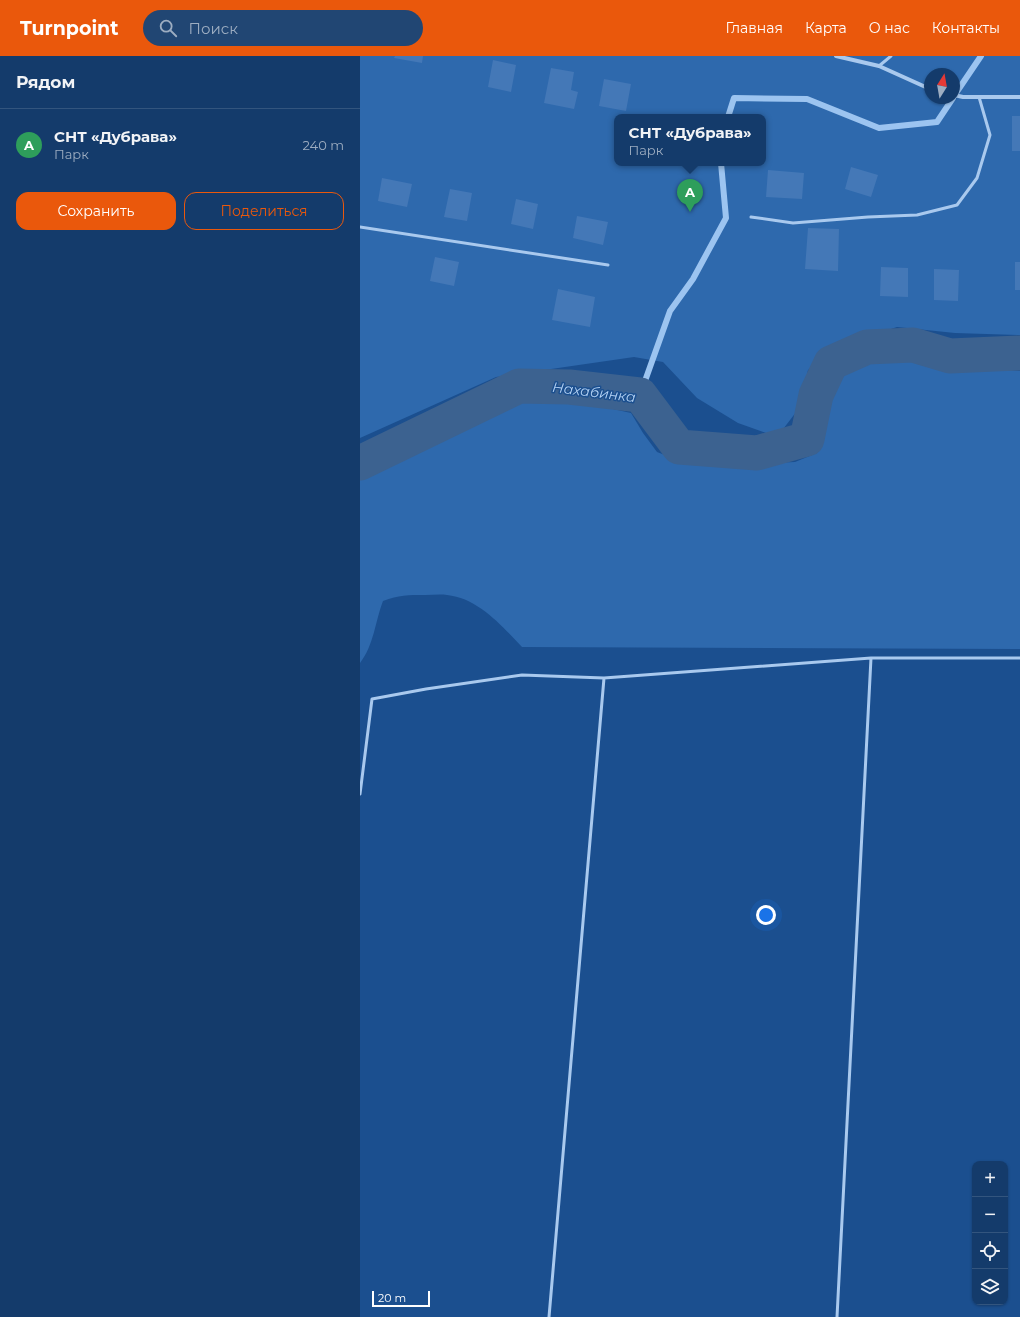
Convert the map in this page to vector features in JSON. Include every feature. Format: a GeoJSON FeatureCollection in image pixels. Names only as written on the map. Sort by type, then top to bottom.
{"type":"FeatureCollection","features":[{"type":"Feature","properties":{"kind":"street"},"geometry":{"type":"LineString","coordinates":[[836,56],[879,66],[924,86]]}},
{"type":"Feature","properties":{"kind":"street"},"geometry":{"type":"LineString","coordinates":[[960,96],[1020,97]]}},
{"type":"Feature","properties":{"kind":"lane"},"geometry":{"type":"LineString","coordinates":[[879,66],[892,56]]}},
{"type":"Feature","properties":{"kind":"lane"},"geometry":{"type":"LineString","coordinates":[[752,217],[792,223],[917,215],[958,205],[977,178],[990,135],[979,97]]}},
{"type":"Feature","properties":{"kind":"lane"},"geometry":{"type":"LineString","coordinates":[[360,227],[608,264]]}},
{"type":"Feature","properties":{"kind":"lane"},"geometry":{"type":"LineString","coordinates":[[360,794],[372,699],[426,689],[522,675],[604,678],[871,658],[1020,658]]}},
{"type":"Feature","properties":{"kind":"lane"},"geometry":{"type":"LineString","coordinates":[[837,1317],[871,658]]}},
{"type":"Feature","properties":{"kind":"lane"},"geometry":{"type":"LineString","coordinates":[[549,1317],[604,678]]}},
{"type":"Feature","properties":{"kind":"shaded area"},"geometry":{"type":"Polygon","coordinates":[[[360,56],[1020,56],[1020,335],[955,333],[897,327],[845,344],[808,370],[800,407],[777,437],[738,423],[697,398],[663,362],[634,357],[496,377],[360,438],[360,56]]]}},
{"type":"Feature","properties":{"kind":"shaded area"},"geometry":{"type":"Polygon","coordinates":[[[908,361],[1020,371],[1020,649],[522,647],[489,614],[469,601],[447,595],[414,595],[399,596],[383,601],[371,641],[365,656],[360,663],[360,475],[488,409],[542,394],[565,395],[586,403],[631,413],[657,452],[680,461],[704,466],[795,462],[817,453],[824,433],[831,392],[842,372],[862,363],[908,361]]]}},
{"type":"Feature","properties":{"kind":"building"},"geometry":{"type":"Polygon","coordinates":[[[395,56],[423,56],[422,63],[394,58],[395,56]]]}},
{"type":"Feature","properties":{"kind":"building"},"geometry":{"type":"Polygon","coordinates":[[[493,60],[516,65],[511,92],[488,87],[493,60]]]}},
{"type":"Feature","properties":{"kind":"building"},"geometry":{"type":"Polygon","coordinates":[[[551,68],[574,72],[571,90],[578,92],[574,109],[544,103],[551,68]]]}},
{"type":"Feature","properties":{"kind":"building"},"geometry":{"type":"Polygon","coordinates":[[[604,79],[631,84],[626,111],[599,106],[604,79]]]}},
{"type":"Feature","properties":{"kind":"building"},"geometry":{"type":"Polygon","coordinates":[[[1012,116],[1020,116],[1020,151],[1012,151],[1012,116]]]}},
{"type":"Feature","properties":{"kind":"building"},"geometry":{"type":"Polygon","coordinates":[[[851,167],[878,175],[871,197],[845,189],[851,167]]]}},
{"type":"Feature","properties":{"kind":"building"},"geometry":{"type":"Polygon","coordinates":[[[768,170],[804,173],[802,199],[766,197],[768,170]]]}},
{"type":"Feature","properties":{"kind":"building"},"geometry":{"type":"Polygon","coordinates":[[[382,178],[412,184],[407,207],[378,201],[382,178]]]}},
{"type":"Feature","properties":{"kind":"building"},"geometry":{"type":"Polygon","coordinates":[[[450,189],[472,193],[467,221],[444,217],[450,189]]]}},
{"type":"Feature","properties":{"kind":"building"},"geometry":{"type":"Polygon","coordinates":[[[516,199],[538,204],[533,229],[511,224],[516,199]]]}},
{"type":"Feature","properties":{"kind":"building"},"geometry":{"type":"Polygon","coordinates":[[[577,216],[608,222],[603,245],[573,238],[577,216]]]}},
{"type":"Feature","properties":{"kind":"building"},"geometry":{"type":"Polygon","coordinates":[[[808,228],[839,229],[838,271],[805,269],[808,228]]]}},
{"type":"Feature","properties":{"kind":"building"},"geometry":{"type":"Polygon","coordinates":[[[435,257],[459,262],[454,286],[430,281],[435,257]]]}},
{"type":"Feature","properties":{"kind":"building"},"geometry":{"type":"Polygon","coordinates":[[[1015,262],[1020,262],[1020,290],[1015,290],[1015,262]]]}},
{"type":"Feature","properties":{"kind":"building"},"geometry":{"type":"Polygon","coordinates":[[[881,267],[908,268],[908,297],[880,296],[881,267]]]}},
{"type":"Feature","properties":{"kind":"building"},"geometry":{"type":"Polygon","coordinates":[[[934,269],[959,270],[958,301],[934,300],[934,269]]]}},
{"type":"Feature","properties":{"kind":"building"},"geometry":{"type":"Polygon","coordinates":[[[558,289],[595,297],[590,327],[552,320],[558,289]]]}},
{"type":"Feature","properties":{"kind":"waterway"},"geometry":{"type":"LineString","coordinates":[[960,87],[981,56]]}},
{"type":"Feature","properties":{"kind":"waterway"},"geometry":{"type":"LineString","coordinates":[[729,114],[734,98],[807,99],[879,128],[937,122],[949,104]]}},
{"type":"Feature","properties":{"kind":"waterway"},"geometry":{"type":"LineString","coordinates":[[640,395],[670,311],[693,279],[726,218],[721,166]]}},
{"type":"Feature","properties":{"kind":"waterway","name":"Нахабинка"},"geometry":{"type":"LineString","coordinates":[[360,463],[519,386],[569,387],[640,395],[679,447],[757,453],[807,439],[816,395],[831,363],[867,347],[913,345],[950,356],[1020,353]]}},
{"type":"Feature","properties":{"kind":"place","name":"СНТ «Дубрава»"},"geometry":{"type":"Point","coordinates":[690,212]}}]}
